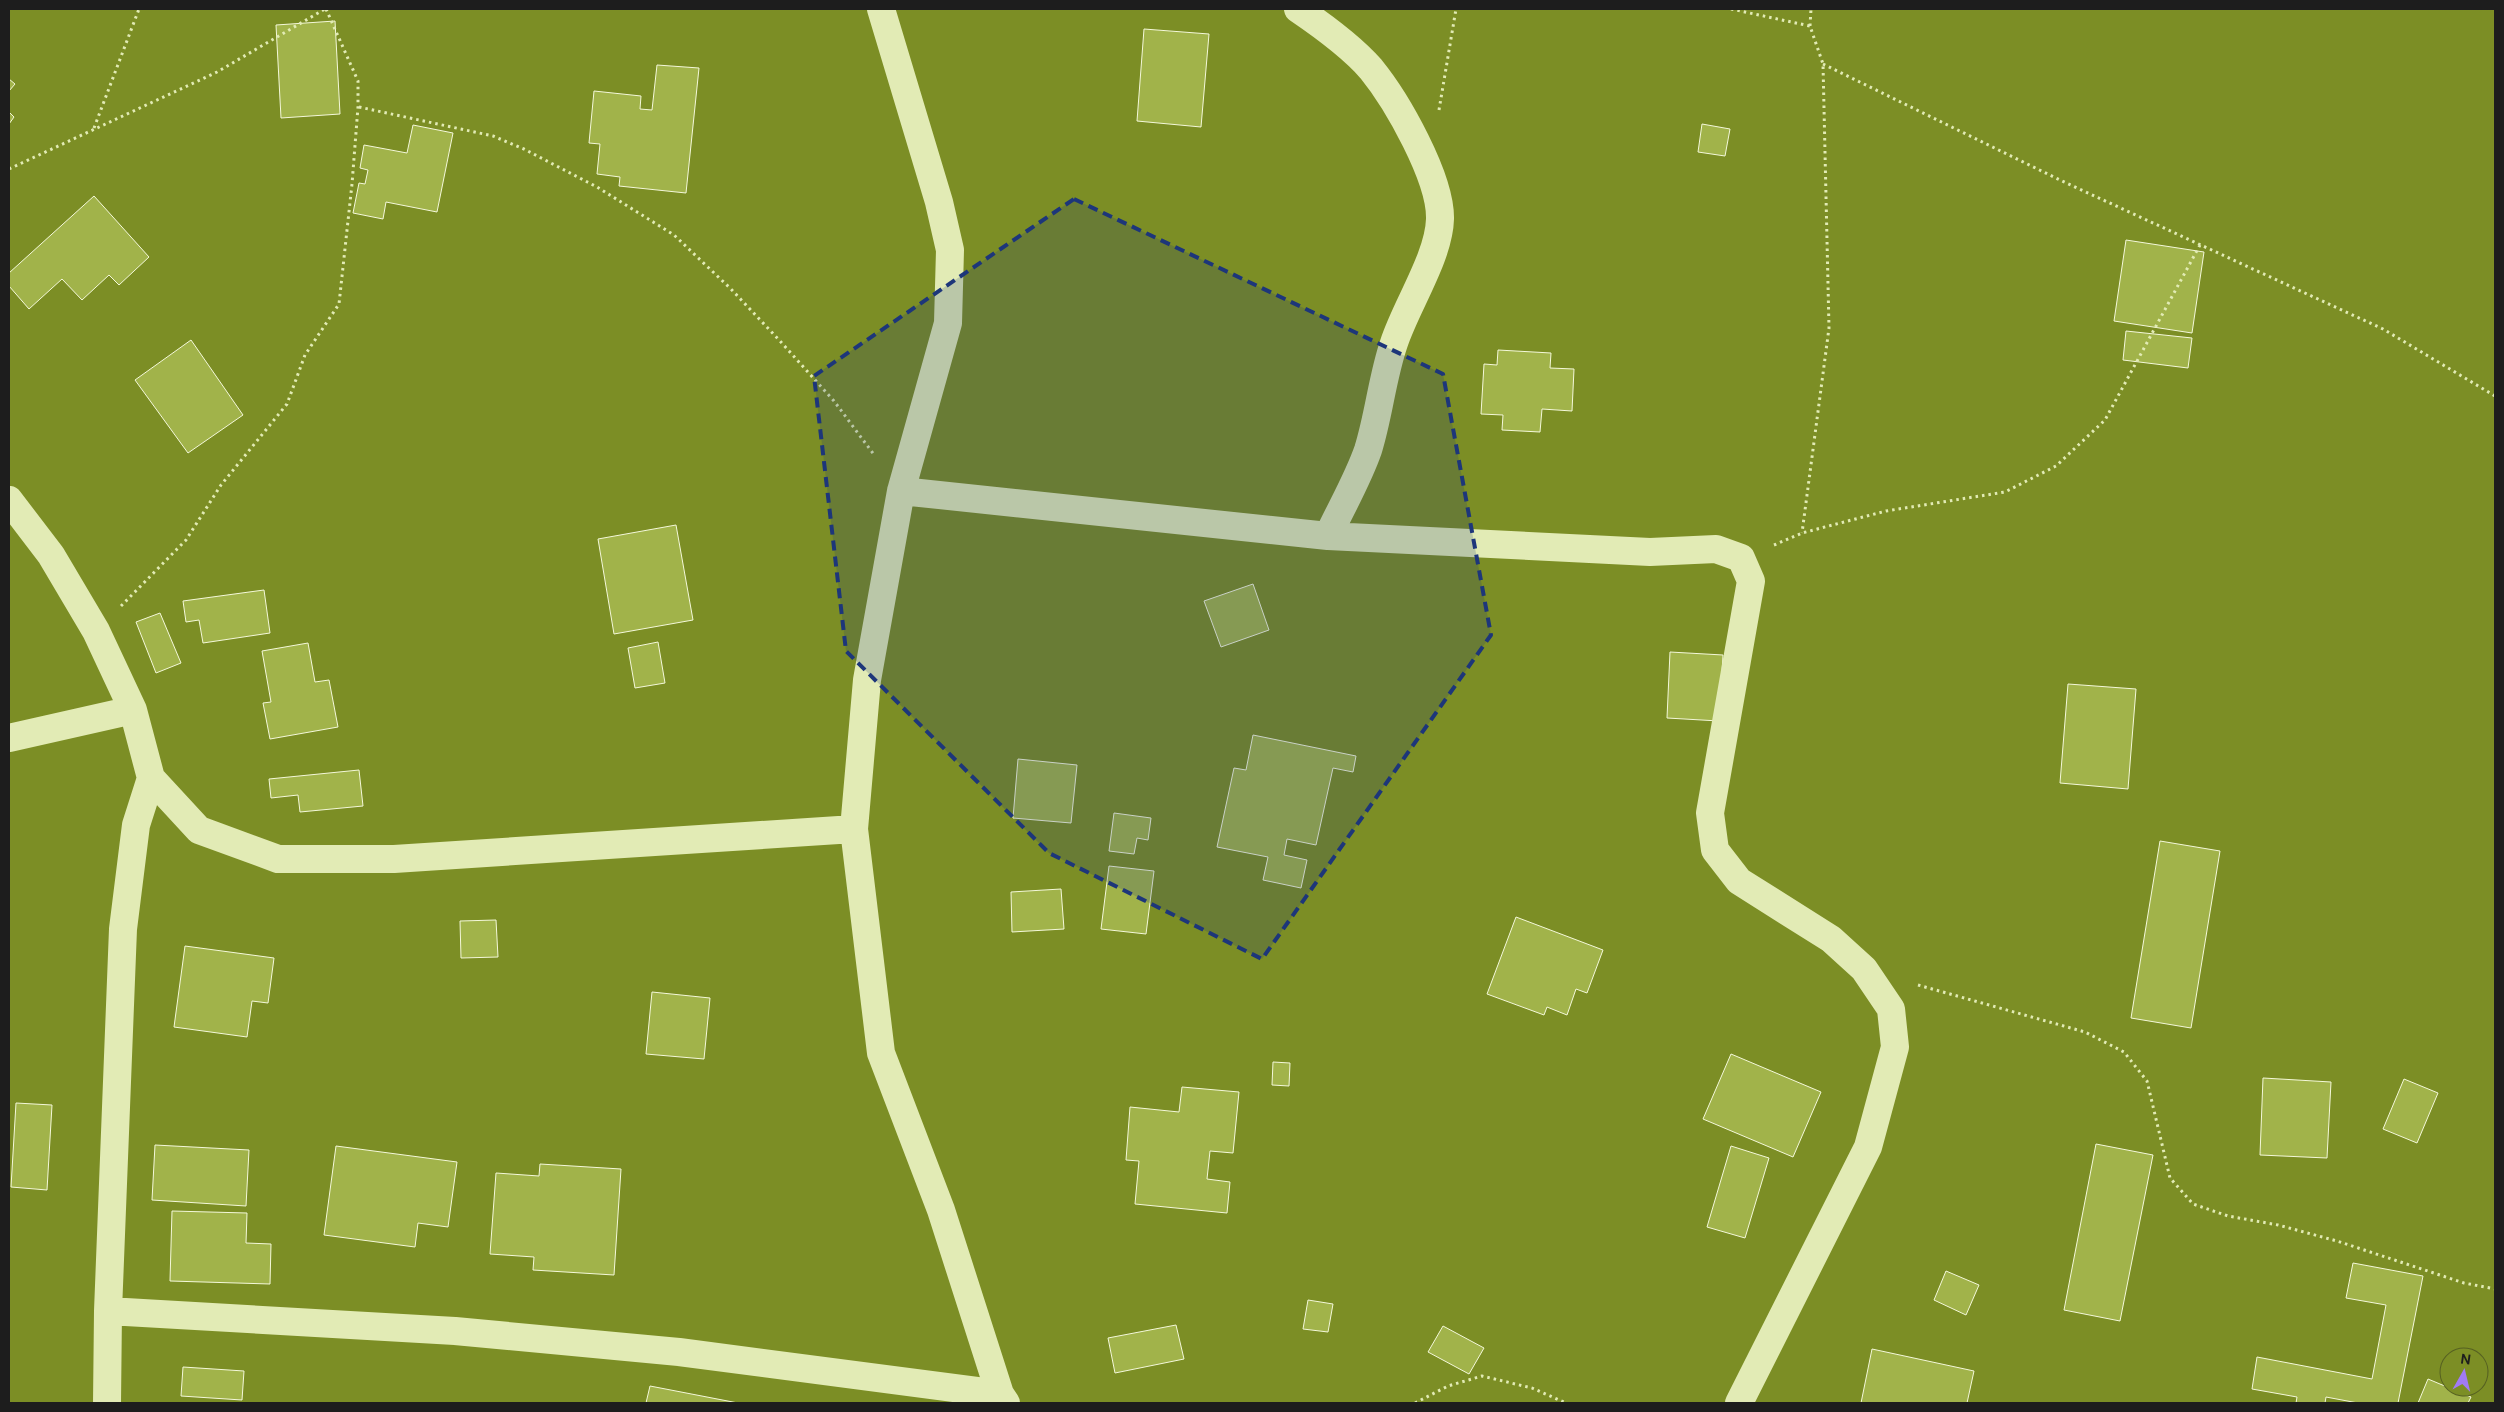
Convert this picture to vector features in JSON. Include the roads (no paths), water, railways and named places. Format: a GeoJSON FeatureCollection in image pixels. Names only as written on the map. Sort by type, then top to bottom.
{"type":"FeatureCollection","features":[{"type":"Feature","properties":{"kind":"street"},"geometry":{"type":"LineString","coordinates":[[108,1311],[455,1332],[679,1352],[1003,1398],[941,1210],[881,1053],[854,829],[867,680],[901,491],[948,323],[950,250],[939,202],[881,9]]}},
{"type":"Feature","properties":{"kind":"street"},"geometry":{"type":"LineString","coordinates":[[1298,9],[1324,26],[1371,69],[1413,134],[1430,172],[1440,219],[1435,247],[1394,343],[1367,451],[1328,536]]}},
{"type":"Feature","properties":{"kind":"street"},"geometry":{"type":"LineString","coordinates":[[901,491],[1328,536],[1650,552],[1716,549],[1741,558],[1751,581],[1710,813],[1715,850],[1739,881],[1831,939],[1864,969],[1891,1009],[1895,1047],[1868,1147],[1739,1403]]}},
{"type":"Feature","properties":{"kind":"street"},"geometry":{"type":"LineString","coordinates":[[9,500],[51,555],[96,631],[134,710],[151,778],[199,830],[278,859],[394,859],[854,829]]}},
{"type":"Feature","properties":{"kind":"street"},"geometry":{"type":"LineString","coordinates":[[9,738],[134,710]]}},
{"type":"Feature","properties":{"kind":"street"},"geometry":{"type":"LineString","coordinates":[[108,1403],[108,1311],[123,929],[136,826],[151,778]]}}]}
